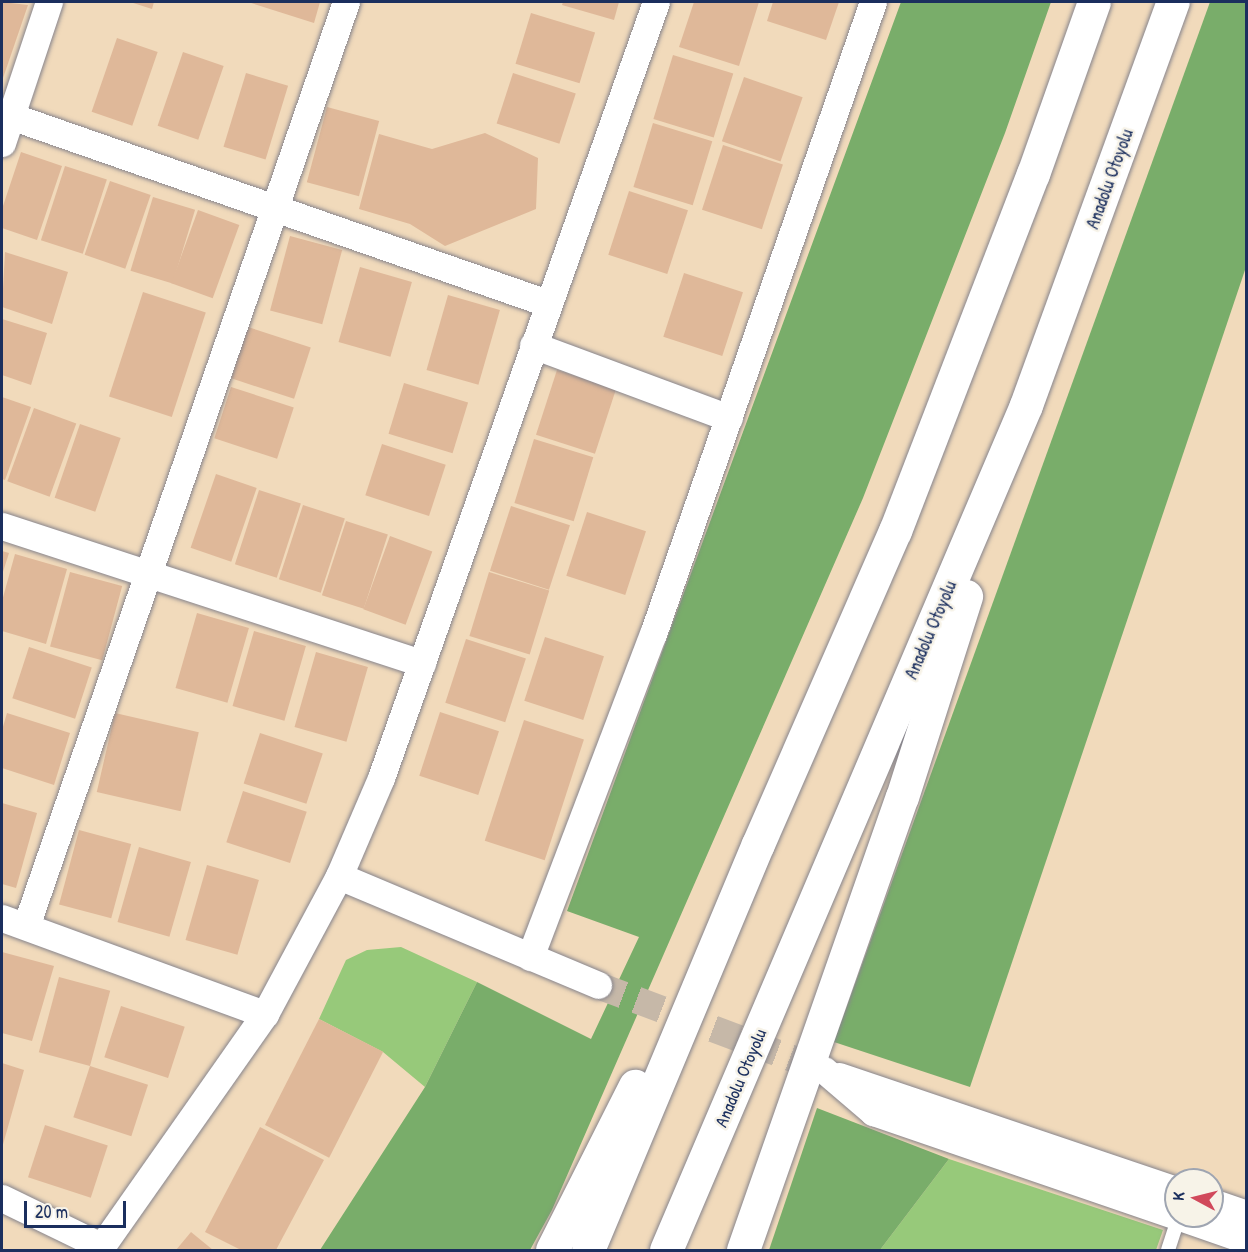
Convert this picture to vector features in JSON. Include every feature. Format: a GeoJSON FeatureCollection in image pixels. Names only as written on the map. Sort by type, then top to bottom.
{"type":"FeatureCollection","features":[{"type":"Feature","properties":{"kind":"highway"},"geometry":{"type":"LineString","coordinates":[[588,1251],[758,844],[895,531],[1033,174],[1094,2]]}},
{"type":"Feature","properties":{"kind":"highway","name":"Anadolu Otoyolu"},"geometry":{"type":"LineString","coordinates":[[666,1251],[1026,405],[1173,2]]}},
{"type":"Feature","properties":{"kind":"highway"},"geometry":{"type":"LineString","coordinates":[[742,1251],[902,798],[1026,405]]}},
{"type":"Feature","properties":{"kind":"highway"},"geometry":{"type":"LineString","coordinates":[[552,1251],[758,844]]}},
{"type":"Feature","properties":{"kind":"street"},"geometry":{"type":"LineString","coordinates":[[2,143],[6,114],[49,2]]}},
{"type":"Feature","properties":{"kind":"street"},"geometry":{"type":"LineString","coordinates":[[265,1014],[14,922],[146,574],[273,205],[346,2]]}},
{"type":"Feature","properties":{"kind":"street"},"geometry":{"type":"LineString","coordinates":[[2,1198],[101,1249],[265,1014],[339,876],[381,778],[547,303],[656,2]]}},
{"type":"Feature","properties":{"kind":"street"},"geometry":{"type":"LineString","coordinates":[[530,957],[653,634],[873,2]]}},
{"type":"Feature","properties":{"kind":"street"},"geometry":{"type":"LineString","coordinates":[[6,114],[273,205],[547,303]]}},
{"type":"Feature","properties":{"kind":"street"},"geometry":{"type":"LineString","coordinates":[[533,345],[729,418]]}},
{"type":"Feature","properties":{"kind":"street"},"geometry":{"type":"LineString","coordinates":[[2,526],[422,663]]}},
{"type":"Feature","properties":{"kind":"street"},"geometry":{"type":"LineString","coordinates":[[339,876],[598,985]]}},
{"type":"Feature","properties":{"kind":"street"},"geometry":{"type":"LineString","coordinates":[[1164,1186],[824,1071],[873,1112],[1164,1211]]}},
{"type":"Feature","properties":{"kind":"street"},"geometry":{"type":"LineString","coordinates":[[1224,1206],[1246,1214]]}},
{"type":"Feature","properties":{"kind":"street"},"geometry":{"type":"LineString","coordinates":[[1212,1228],[1246,1240]]}},
{"type":"Feature","properties":{"kind":"lane"},"geometry":{"type":"LineString","coordinates":[[1168,1251],[1175,1228]]}},
{"type":"Feature","properties":{"kind":"green space"},"geometry":{"type":"Polygon","coordinates":[[[901,2],[1051,2],[1005,133],[863,498],[552,1210],[530,1250],[320,1250],[425,1087],[477,982],[591,1039],[639,937],[567,911],[901,2]]]}},
{"type":"Feature","properties":{"kind":"green space"},"geometry":{"type":"Polygon","coordinates":[[[1210,2],[1246,2],[1246,267],[970,1087],[834,1042],[1210,2]]]}},
{"type":"Feature","properties":{"kind":"green space"},"geometry":{"type":"Polygon","coordinates":[[[401,947],[477,982],[425,1087],[383,1052],[319,1019],[346,960],[367,950],[401,947]]]}},
{"type":"Feature","properties":{"kind":"green space"},"geometry":{"type":"Polygon","coordinates":[[[817,1108],[949,1159],[880,1250],[769,1250],[817,1108]]]}},
{"type":"Feature","properties":{"kind":"green space"},"geometry":{"type":"Polygon","coordinates":[[[949,1159],[1163,1230],[1156,1250],[880,1250],[949,1159]]]}},
{"type":"Feature","properties":{"kind":"building"},"geometry":{"type":"Polygon","coordinates":[[[2,2],[28,5],[2,81],[2,2]]]}},
{"type":"Feature","properties":{"kind":"building"},"geometry":{"type":"Polygon","coordinates":[[[130,2],[154,2],[152,9],[130,2]]]}},
{"type":"Feature","properties":{"kind":"building"},"geometry":{"type":"Polygon","coordinates":[[[248,2],[320,2],[314,23],[248,2]]]}},
{"type":"Feature","properties":{"kind":"building"},"geometry":{"type":"Polygon","coordinates":[[[563,2],[619,2],[614,20],[562,5],[563,2]]]}},
{"type":"Feature","properties":{"kind":"building"},"geometry":{"type":"Polygon","coordinates":[[[694,2],[759,2],[739,66],[679,47],[694,2]]]}},
{"type":"Feature","properties":{"kind":"building"},"geometry":{"type":"Polygon","coordinates":[[[773,2],[839,2],[826,40],[767,21],[773,2]]]}},
{"type":"Feature","properties":{"kind":"building"},"geometry":{"type":"Polygon","coordinates":[[[531,13],[595,33],[580,83],[516,64],[531,13]]]}},
{"type":"Feature","properties":{"kind":"building"},"geometry":{"type":"Polygon","coordinates":[[[117,38],[158,52],[132,126],[92,112],[117,38]]]}},
{"type":"Feature","properties":{"kind":"building"},"geometry":{"type":"Polygon","coordinates":[[[183,52],[224,66],[198,140],[158,126],[183,52]]]}},
{"type":"Feature","properties":{"kind":"building"},"geometry":{"type":"Polygon","coordinates":[[[673,55],[733,73],[714,137],[653,119],[673,55]]]}},
{"type":"Feature","properties":{"kind":"building"},"geometry":{"type":"Polygon","coordinates":[[[246,73],[288,86],[266,159],[223,147],[246,73]]]}},
{"type":"Feature","properties":{"kind":"building"},"geometry":{"type":"Polygon","coordinates":[[[513,73],[576,93],[559,144],[497,123],[513,73]]]}},
{"type":"Feature","properties":{"kind":"building"},"geometry":{"type":"Polygon","coordinates":[[[744,77],[803,97],[780,161],[722,141],[744,77]]]}},
{"type":"Feature","properties":{"kind":"building"},"geometry":{"type":"Polygon","coordinates":[[[327,107],[379,121],[359,196],[307,182],[327,107]]]}},
{"type":"Feature","properties":{"kind":"building"},"geometry":{"type":"Polygon","coordinates":[[[653,123],[712,141],[693,205],[633,187],[653,123]]]}},
{"type":"Feature","properties":{"kind":"building"},"geometry":{"type":"Polygon","coordinates":[[[485,133],[538,158],[536,209],[445,246],[410,224],[359,209],[379,134],[432,149],[485,133]]]}},
{"type":"Feature","properties":{"kind":"building"},"geometry":{"type":"Polygon","coordinates":[[[723,145],[783,164],[762,229],[702,210],[723,145]]]}},
{"type":"Feature","properties":{"kind":"building"},"geometry":{"type":"Polygon","coordinates":[[[21,152],[62,166],[37,240],[2,228],[2,209],[21,152]]]}},
{"type":"Feature","properties":{"kind":"building"},"geometry":{"type":"Polygon","coordinates":[[[65,166],[107,180],[83,254],[41,240],[65,166]]]}},
{"type":"Feature","properties":{"kind":"building"},"geometry":{"type":"Polygon","coordinates":[[[110,181],[151,195],[125,269],[85,255],[110,181]]]}},
{"type":"Feature","properties":{"kind":"building"},"geometry":{"type":"Polygon","coordinates":[[[629,191],[688,210],[667,274],[608,255],[629,191]]]}},
{"type":"Feature","properties":{"kind":"building"},"geometry":{"type":"Polygon","coordinates":[[[153,197],[195,210],[173,283],[130,271],[153,197]]]}},
{"type":"Feature","properties":{"kind":"building"},"geometry":{"type":"Polygon","coordinates":[[[198,210],[239,225],[213,298],[171,283],[198,210]]]}},
{"type":"Feature","properties":{"kind":"building"},"geometry":{"type":"Polygon","coordinates":[[[290,236],[342,250],[322,324],[270,310],[290,236]]]}},
{"type":"Feature","properties":{"kind":"building"},"geometry":{"type":"Polygon","coordinates":[[[5,252],[68,272],[52,324],[2,307],[5,252]]]}},
{"type":"Feature","properties":{"kind":"building"},"geometry":{"type":"Polygon","coordinates":[[[360,267],[412,282],[390,357],[339,342],[360,267]]]}},
{"type":"Feature","properties":{"kind":"building"},"geometry":{"type":"Polygon","coordinates":[[[684,273],[743,292],[722,356],[663,337],[684,273]]]}},
{"type":"Feature","properties":{"kind":"building"},"geometry":{"type":"Polygon","coordinates":[[[143,292],[206,312],[172,417],[109,397],[143,292]]]}},
{"type":"Feature","properties":{"kind":"building"},"geometry":{"type":"Polygon","coordinates":[[[448,295],[500,310],[478,385],[427,370],[448,295]]]}},
{"type":"Feature","properties":{"kind":"building"},"geometry":{"type":"Polygon","coordinates":[[[2,319],[47,333],[31,385],[2,375],[2,319]]]}},
{"type":"Feature","properties":{"kind":"building"},"geometry":{"type":"Polygon","coordinates":[[[248,327],[311,347],[294,399],[231,378],[248,327]]]}},
{"type":"Feature","properties":{"kind":"building"},"geometry":{"type":"Polygon","coordinates":[[[557,370],[616,389],[595,454],[536,435],[557,370]]]}},
{"type":"Feature","properties":{"kind":"building"},"geometry":{"type":"Polygon","coordinates":[[[404,383],[468,403],[453,453],[389,434],[404,383]]]}},
{"type":"Feature","properties":{"kind":"building"},"geometry":{"type":"Polygon","coordinates":[[[231,387],[294,407],[277,459],[214,438],[231,387]]]}},
{"type":"Feature","properties":{"kind":"building"},"geometry":{"type":"Polygon","coordinates":[[[2,397],[31,407],[5,480],[2,479],[2,397]]]}},
{"type":"Feature","properties":{"kind":"building"},"geometry":{"type":"Polygon","coordinates":[[[34,408],[76,423],[50,497],[7,481],[34,408]]]}},
{"type":"Feature","properties":{"kind":"building"},"geometry":{"type":"Polygon","coordinates":[[[80,424],[121,438],[95,512],[55,498],[80,424]]]}},
{"type":"Feature","properties":{"kind":"building"},"geometry":{"type":"Polygon","coordinates":[[[534,439],[593,457],[574,521],[514,503],[534,439]]]}},
{"type":"Feature","properties":{"kind":"building"},"geometry":{"type":"Polygon","coordinates":[[[382,444],[446,465],[429,516],[365,495],[382,444]]]}},
{"type":"Feature","properties":{"kind":"building"},"geometry":{"type":"Polygon","coordinates":[[[216,474],[257,488],[231,562],[191,548],[216,474]]]}},
{"type":"Feature","properties":{"kind":"building"},"geometry":{"type":"Polygon","coordinates":[[[259,490],[301,504],[277,578],[235,564],[259,490]]]}},
{"type":"Feature","properties":{"kind":"building"},"geometry":{"type":"Polygon","coordinates":[[[303,505],[345,519],[321,593],[279,579],[303,505]]]}},
{"type":"Feature","properties":{"kind":"building"},"geometry":{"type":"Polygon","coordinates":[[[511,506],[570,525],[549,590],[490,571],[511,506]]]}},
{"type":"Feature","properties":{"kind":"building"},"geometry":{"type":"Polygon","coordinates":[[[587,512],[646,531],[625,595],[566,576],[587,512]]]}},
{"type":"Feature","properties":{"kind":"building"},"geometry":{"type":"Polygon","coordinates":[[[346,521],[388,535],[364,609],[322,595],[346,521]]]}},
{"type":"Feature","properties":{"kind":"building"},"geometry":{"type":"Polygon","coordinates":[[[390,536],[432,551],[406,625],[363,609],[390,536]]]}},
{"type":"Feature","properties":{"kind":"building"},"geometry":{"type":"Polygon","coordinates":[[[2,551],[9,553],[2,575],[2,551]]]}},
{"type":"Feature","properties":{"kind":"building"},"geometry":{"type":"Polygon","coordinates":[[[15,554],[67,569],[46,644],[2,631],[2,601],[15,554]]]}},
{"type":"Feature","properties":{"kind":"building"},"geometry":{"type":"Polygon","coordinates":[[[70,572],[122,586],[102,660],[50,646],[70,572]]]}},
{"type":"Feature","properties":{"kind":"building"},"geometry":{"type":"Polygon","coordinates":[[[489,572],[549,590],[530,654],[469,636],[489,572]]]}},
{"type":"Feature","properties":{"kind":"building"},"geometry":{"type":"Polygon","coordinates":[[[197,613],[249,628],[227,703],[176,688],[197,613]]]}},
{"type":"Feature","properties":{"kind":"building"},"geometry":{"type":"Polygon","coordinates":[[[254,631],[306,646],[284,721],[233,706],[254,631]]]}},
{"type":"Feature","properties":{"kind":"building"},"geometry":{"type":"Polygon","coordinates":[[[545,637],[604,656],[583,720],[524,701],[545,637]]]}},
{"type":"Feature","properties":{"kind":"building"},"geometry":{"type":"Polygon","coordinates":[[[466,639],[526,658],[505,722],[445,703],[466,639]]]}},
{"type":"Feature","properties":{"kind":"building"},"geometry":{"type":"Polygon","coordinates":[[[29,647],[92,667],[75,719],[12,698],[29,647]]]}},
{"type":"Feature","properties":{"kind":"building"},"geometry":{"type":"Polygon","coordinates":[[[316,652],[368,667],[346,742],[295,727],[316,652]]]}},
{"type":"Feature","properties":{"kind":"building"},"geometry":{"type":"Polygon","coordinates":[[[440,712],[499,731],[478,795],[419,776],[440,712]]]}},
{"type":"Feature","properties":{"kind":"building"},"geometry":{"type":"Polygon","coordinates":[[[7,713],[70,733],[54,785],[2,768],[2,730],[7,713]]]}},
{"type":"Feature","properties":{"kind":"building"},"geometry":{"type":"Polygon","coordinates":[[[115,713],[199,732],[181,811],[97,792],[115,713]]]}},
{"type":"Feature","properties":{"kind":"building"},"geometry":{"type":"Polygon","coordinates":[[[524,720],[584,739],[545,860],[485,841],[524,720]]]}},
{"type":"Feature","properties":{"kind":"building"},"geometry":{"type":"Polygon","coordinates":[[[260,733],[323,753],[306,804],[244,783],[260,733]]]}},
{"type":"Feature","properties":{"kind":"building"},"geometry":{"type":"Polygon","coordinates":[[[243,791],[307,812],[290,863],[226,842],[243,791]]]}},
{"type":"Feature","properties":{"kind":"building"},"geometry":{"type":"Polygon","coordinates":[[[2,803],[37,813],[16,888],[2,884],[2,803]]]}},
{"type":"Feature","properties":{"kind":"building"},"geometry":{"type":"Polygon","coordinates":[[[79,830],[131,844],[111,918],[59,904],[79,830]]]}},
{"type":"Feature","properties":{"kind":"building"},"geometry":{"type":"Polygon","coordinates":[[[139,847],[191,862],[169,937],[118,922],[139,847]]]}},
{"type":"Feature","properties":{"kind":"building"},"geometry":{"type":"Polygon","coordinates":[[[207,865],[259,880],[237,955],[186,940],[207,865]]]}},
{"type":"Feature","properties":{"kind":"building"},"geometry":{"type":"Polygon","coordinates":[[[2,952],[54,966],[32,1041],[2,1033],[2,952]]]}},
{"type":"Feature","properties":{"kind":"building"},"geometry":{"type":"Polygon","coordinates":[[[59,977],[110,991],[90,1066],[39,1052],[59,977]]]}},
{"type":"Feature","properties":{"kind":"building"},"geometry":{"type":"Polygon","coordinates":[[[121,1006],[185,1027],[168,1078],[104,1057],[121,1006]]]}},
{"type":"Feature","properties":{"kind":"building"},"geometry":{"type":"Polygon","coordinates":[[[319,1019],[383,1052],[329,1158],[265,1125],[319,1019]]]}},
{"type":"Feature","properties":{"kind":"building"},"geometry":{"type":"Polygon","coordinates":[[[2,1063],[24,1070],[2,1148],[2,1063]]]}},
{"type":"Feature","properties":{"kind":"building"},"geometry":{"type":"Polygon","coordinates":[[[90,1066],[148,1085],[131,1136],[73,1117],[90,1066]]]}},
{"type":"Feature","properties":{"kind":"building"},"geometry":{"type":"Polygon","coordinates":[[[45,1125],[108,1145],[91,1198],[28,1177],[45,1125]]]}},
{"type":"Feature","properties":{"kind":"building"},"geometry":{"type":"Polygon","coordinates":[[[260,1127],[324,1160],[276,1250],[241,1250],[205,1232],[260,1127]]]}},
{"type":"Feature","properties":{"kind":"building"},"geometry":{"type":"Polygon","coordinates":[[[191,1232],[213,1250],[176,1250],[191,1232]]]}},
{"type":"Feature","properties":{"kind":"tunnel"},"geometry":{"type":"LineString","coordinates":[[598,985],[824,1070]]}}]}
